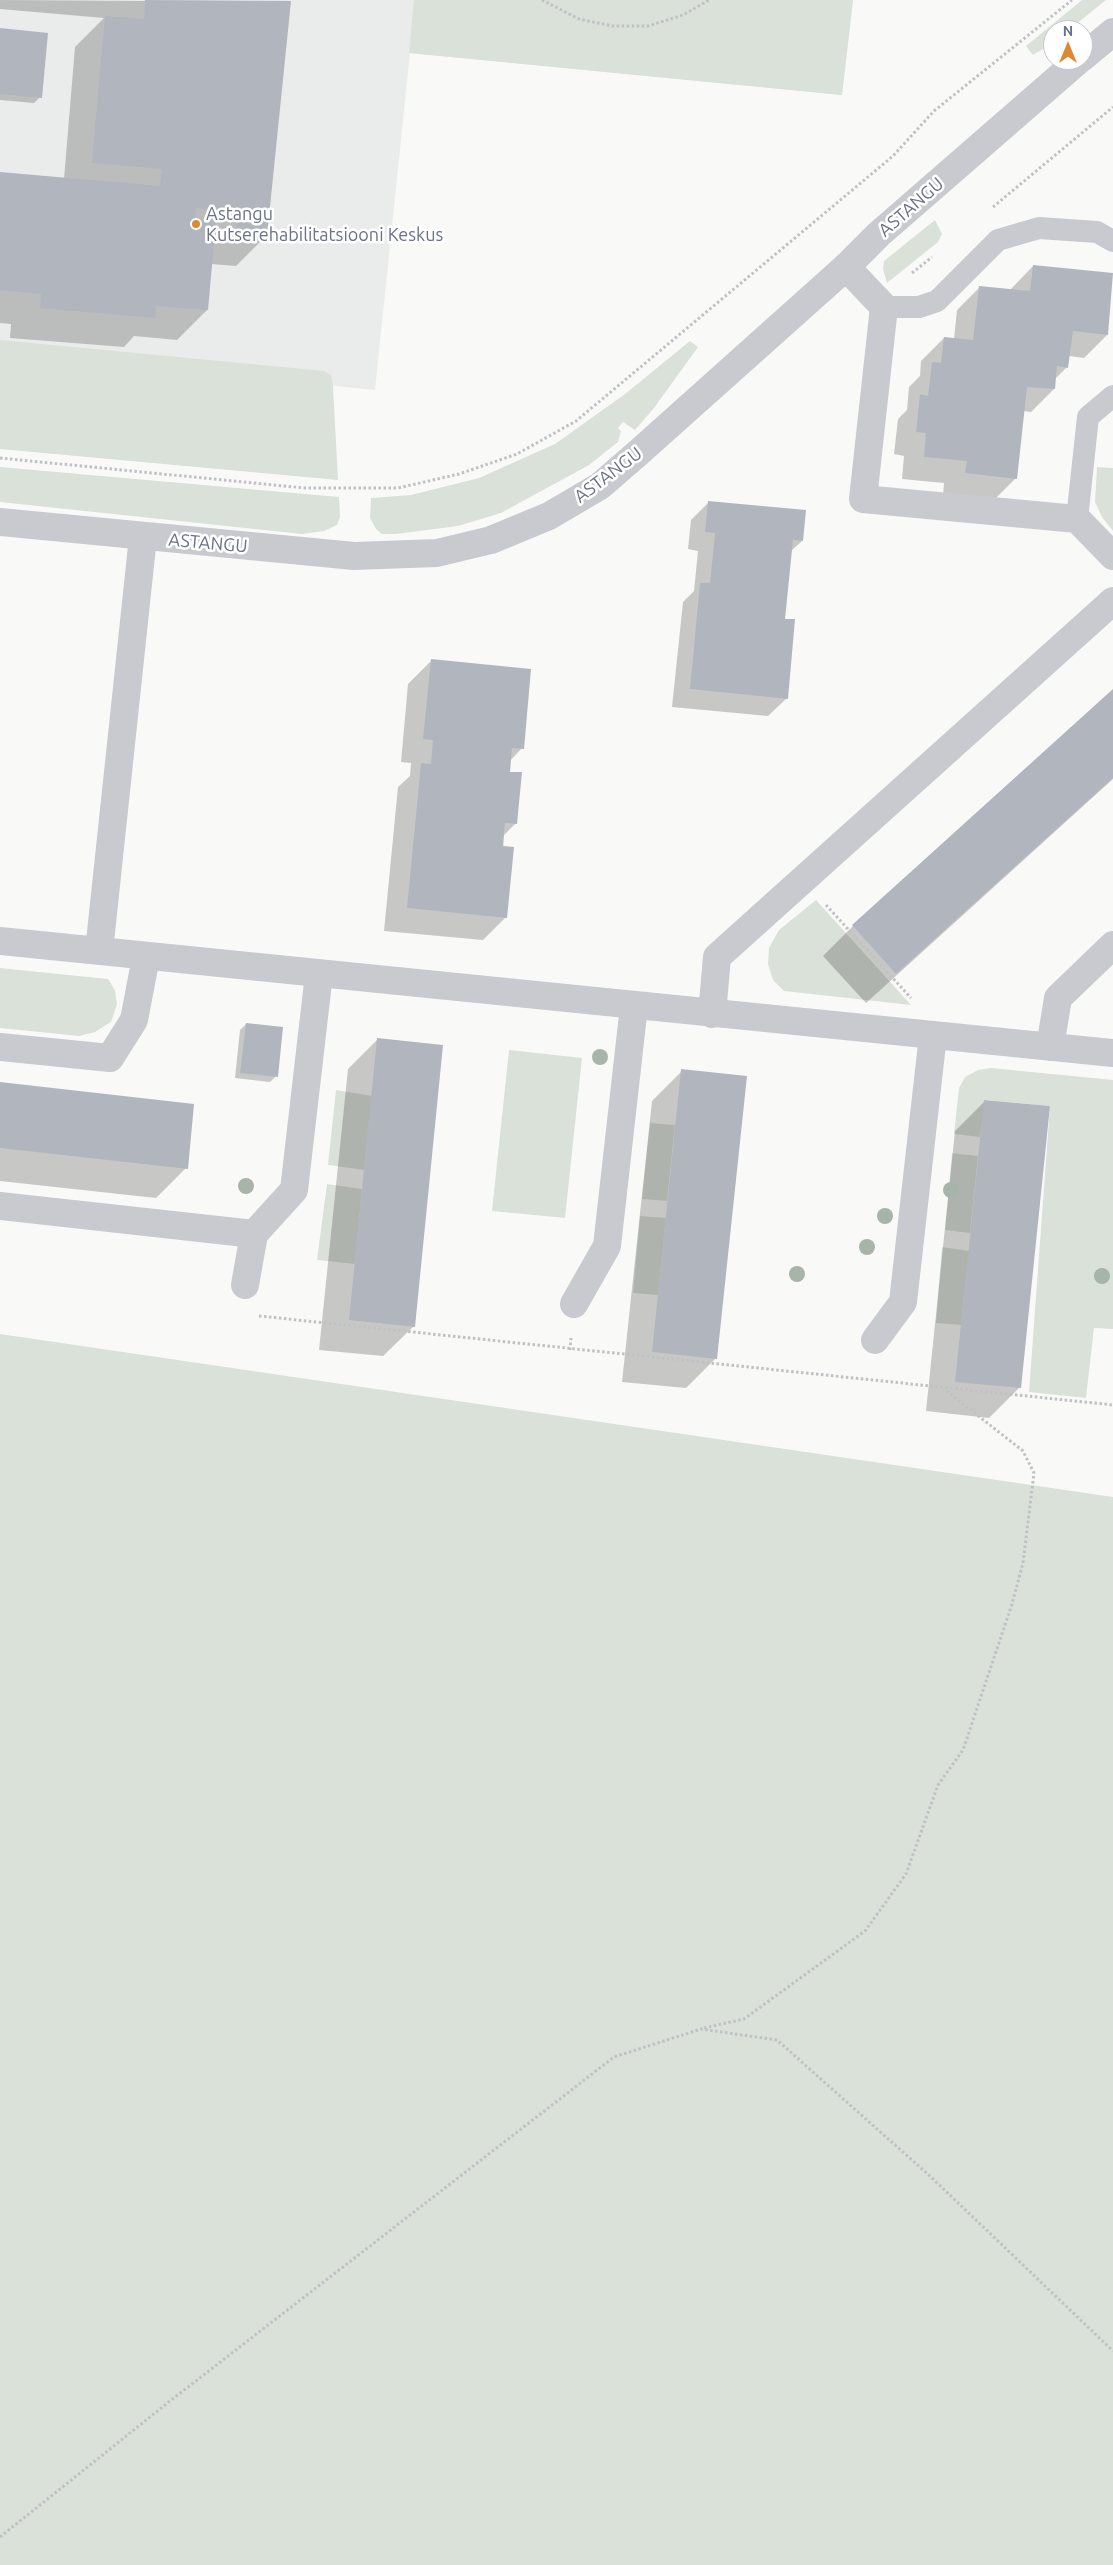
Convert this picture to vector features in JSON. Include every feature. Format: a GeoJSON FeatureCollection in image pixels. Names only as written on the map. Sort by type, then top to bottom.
{"type":"FeatureCollection","features":[{"type":"Feature","properties":{"kind":"street"},"geometry":{"type":"LineString","coordinates":[[1093,49],[1113,32]]}},
{"type":"Feature","properties":{"kind":"street","name":"ASTANGU"},"geometry":{"type":"LineString","coordinates":[[0,522],[354,556],[437,552],[491,540],[549,516],[600,486],[846,267],[879,234],[1068,70]]}},
{"type":"Feature","properties":{"kind":"street"},"geometry":{"type":"LineString","coordinates":[[846,267],[881,304],[863,499],[1077,519],[1113,556]]}},
{"type":"Feature","properties":{"kind":"street"},"geometry":{"type":"LineString","coordinates":[[99,951],[143,537]]}},
{"type":"Feature","properties":{"kind":"street"},"geometry":{"type":"LineString","coordinates":[[712,1014],[717,957],[1113,601]]}},
{"type":"Feature","properties":{"kind":"street"},"geometry":{"type":"LineString","coordinates":[[0,941],[1113,1053]]}},
{"type":"Feature","properties":{"kind":"street"},"geometry":{"type":"LineString","coordinates":[[1050,1046],[1058,998],[1113,945]]}},
{"type":"Feature","properties":{"kind":"street"},"geometry":{"type":"LineString","coordinates":[[0,1047],[110,1058],[134,1020],[146,957]]}},
{"type":"Feature","properties":{"kind":"street"},"geometry":{"type":"LineString","coordinates":[[245,1285],[254,1234],[294,1190],[319,974]]}},
{"type":"Feature","properties":{"kind":"street"},"geometry":{"type":"LineString","coordinates":[[574,1304],[607,1246],[634,1006]]}},
{"type":"Feature","properties":{"kind":"street"},"geometry":{"type":"LineString","coordinates":[[875,1340],[903,1302],[933,1035]]}},
{"type":"Feature","properties":{"kind":"street"},"geometry":{"type":"LineString","coordinates":[[0,1206],[254,1234]]}},
{"type":"Feature","properties":{"kind":"lane"},"geometry":{"type":"LineString","coordinates":[[881,304],[919,307],[937,301],[998,240],[1039,228],[1097,232],[1113,241]]}},
{"type":"Feature","properties":{"kind":"lane"},"geometry":{"type":"LineString","coordinates":[[1077,519],[1088,417],[1113,396]]}},
{"type":"Feature","properties":{"kind":"path"},"geometry":{"type":"LineString","coordinates":[[542,0],[579,19],[612,26],[648,26],[683,15],[709,0]]}},
{"type":"Feature","properties":{"kind":"path"},"geometry":{"type":"LineString","coordinates":[[0,458],[306,488],[398,488],[459,474],[517,454],[576,421],[894,156],[934,111],[1072,0]]}},
{"type":"Feature","properties":{"kind":"path"},"geometry":{"type":"LineString","coordinates":[[992,208],[1113,106]]}},
{"type":"Feature","properties":{"kind":"path"},"geometry":{"type":"LineString","coordinates":[[881,304],[939,252]]}},
{"type":"Feature","properties":{"kind":"path"},"geometry":{"type":"LineString","coordinates":[[822,900],[916,1004]]}},
{"type":"Feature","properties":{"kind":"path"},"geometry":{"type":"LineString","coordinates":[[307,1322],[1113,1405]]}},
{"type":"Feature","properties":{"kind":"path"},"geometry":{"type":"LineString","coordinates":[[0,2537],[170,2401],[614,2057],[701,2029],[744,2019],[865,1931],[906,1874],[938,1784],[963,1750],[1007,1622],[1023,1563],[1034,1473],[1023,1451],[944,1389]]}},
{"type":"Feature","properties":{"kind":"path"},"geometry":{"type":"LineString","coordinates":[[701,2029],[777,2040],[931,2178],[1113,2352]]}},
{"type":"Feature","properties":{"kind":"shaded area","name":"Astangu Kutserehabilitatsiooni Keskus"},"geometry":{"type":"Polygon","coordinates":[[[0,0],[853,0],[842,95],[410,53],[375,390],[0,353],[0,0]]]}},
{"type":"Feature","properties":{"kind":"shaded area"},"geometry":{"type":"Polygon","coordinates":[[[414,0],[853,0],[842,95],[409,53],[414,0]]]}},
{"type":"Feature","properties":{"kind":"shaded area"},"geometry":{"type":"Polygon","coordinates":[[[1082,0],[1106,0],[1081,20],[1058,20],[1082,0]]]}},
{"type":"Feature","properties":{"kind":"shaded area"},"geometry":{"type":"Polygon","coordinates":[[[1043,32],[1043,49],[1033,55],[1026,46],[1043,32]]]}},
{"type":"Feature","properties":{"kind":"shaded area"},"geometry":{"type":"Polygon","coordinates":[[[935,220],[942,234],[938,242],[887,283],[883,269],[884,261],[935,220]]]}},
{"type":"Feature","properties":{"kind":"shaded area"},"geometry":{"type":"Polygon","coordinates":[[[0,340],[324,371],[331,375],[333,386],[338,480],[0,449],[0,340]]]}},
{"type":"Feature","properties":{"kind":"shaded area"},"geometry":{"type":"Polygon","coordinates":[[[690,341],[698,347],[654,408],[635,430],[623,422],[618,428],[621,431],[618,442],[589,465],[501,513],[458,526],[396,534],[382,534],[376,529],[370,518],[371,498],[411,495],[479,478],[555,444],[625,394],[690,341]]]}},
{"type":"Feature","properties":{"kind":"shaded area"},"geometry":{"type":"Polygon","coordinates":[[[0,467],[339,497],[340,517],[337,525],[324,531],[302,534],[0,502],[0,467]]]}},
{"type":"Feature","properties":{"kind":"shaded area"},"geometry":{"type":"Polygon","coordinates":[[[1097,467],[1113,468],[1113,531],[1102,517],[1095,502],[1097,467]]]}},
{"type":"Feature","properties":{"kind":"shaded area"},"geometry":{"type":"Polygon","coordinates":[[[816,900],[911,1005],[784,991],[773,980],[768,964],[769,948],[779,930],[816,900]]]}},
{"type":"Feature","properties":{"kind":"shaded area"},"geometry":{"type":"Polygon","coordinates":[[[0,968],[108,979],[115,990],[117,1004],[111,1022],[95,1032],[79,1036],[0,1028],[0,968]]]}},
{"type":"Feature","properties":{"kind":"shaded area"},"geometry":{"type":"Polygon","coordinates":[[[509,1050],[582,1058],[565,1218],[492,1211],[509,1050]]]}},
{"type":"Feature","properties":{"kind":"shaded area"},"geometry":{"type":"Polygon","coordinates":[[[991,1068],[1113,1080],[1113,1329],[1094,1328],[1086,1398],[1029,1392],[1050,1106],[985,1100],[980,1137],[954,1134],[959,1088],[965,1077],[978,1070],[991,1068]]]}},
{"type":"Feature","properties":{"kind":"shaded area"},"geometry":{"type":"Polygon","coordinates":[[[336,1090],[372,1096],[364,1170],[328,1165],[336,1090]]]}},
{"type":"Feature","properties":{"kind":"shaded area"},"geometry":{"type":"Polygon","coordinates":[[[650,1123],[675,1125],[667,1201],[642,1199],[650,1123]]]}},
{"type":"Feature","properties":{"kind":"shaded area"},"geometry":{"type":"Polygon","coordinates":[[[952,1153],[978,1156],[970,1233],[945,1230],[952,1153]]]}},
{"type":"Feature","properties":{"kind":"shaded area"},"geometry":{"type":"Polygon","coordinates":[[[327,1184],[362,1189],[355,1264],[317,1260],[327,1184]]]}},
{"type":"Feature","properties":{"kind":"shaded area"},"geometry":{"type":"Polygon","coordinates":[[[640,1216],[666,1218],[658,1295],[633,1293],[640,1216]]]}},
{"type":"Feature","properties":{"kind":"shaded area"},"geometry":{"type":"Polygon","coordinates":[[[942,1247],[969,1251],[961,1325],[936,1323],[942,1247]]]}},
{"type":"Feature","properties":{"kind":"shaded area"},"geometry":{"type":"Polygon","coordinates":[[[0,1334],[1113,1497],[1113,2565],[0,2565],[0,1334]]]}},
{"type":"Feature","properties":{"kind":"building"},"geometry":{"type":"Polygon","coordinates":[[[145,0],[291,1],[267,236],[236,234],[238,211],[196,208],[195,220],[216,221],[208,310],[156,306],[155,318],[40,308],[41,294],[0,290],[0,172],[160,186],[162,169],[92,163],[105,16],[144,19],[145,0]]]}},
{"type":"Feature","properties":{"kind":"building"},"geometry":{"type":"Polygon","coordinates":[[[0,28],[48,33],[42,98],[0,94],[0,28]]]}},
{"type":"Feature","properties":{"kind":"building"},"geometry":{"type":"Polygon","coordinates":[[[1033,265],[1113,273],[1108,335],[1073,331],[1068,368],[1057,366],[1055,389],[1027,387],[1017,479],[965,473],[967,461],[924,457],[926,433],[916,432],[920,394],[928,396],[932,362],[941,363],[944,337],[973,340],[979,286],[1030,291],[1033,265]]]}},
{"type":"Feature","properties":{"kind":"building"},"geometry":{"type":"Polygon","coordinates":[[[708,501],[806,510],[803,541],[793,540],[785,619],[795,619],[788,699],[690,689],[700,583],[710,583],[715,533],[705,532],[708,501]]]}},
{"type":"Feature","properties":{"kind":"building"},"geometry":{"type":"Polygon","coordinates":[[[431,659],[531,669],[524,749],[512,748],[510,772],[522,772],[517,824],[505,823],[503,846],[514,847],[507,918],[407,908],[421,763],[431,764],[433,740],[423,739],[431,659]]]}},
{"type":"Feature","properties":{"kind":"building"},"geometry":{"type":"Polygon","coordinates":[[[1113,689],[1113,778],[896,974],[852,925],[1113,689]]]}},
{"type":"Feature","properties":{"kind":"building"},"geometry":{"type":"Polygon","coordinates":[[[246,1023],[283,1027],[278,1077],[240,1073],[246,1023]]]}},
{"type":"Feature","properties":{"kind":"building"},"geometry":{"type":"Polygon","coordinates":[[[377,1038],[443,1045],[415,1327],[349,1320],[377,1038]]]}},
{"type":"Feature","properties":{"kind":"building"},"geometry":{"type":"Polygon","coordinates":[[[681,1069],[747,1076],[717,1359],[652,1352],[681,1069]]]}},
{"type":"Feature","properties":{"kind":"building"},"geometry":{"type":"Polygon","coordinates":[[[0,1082],[194,1104],[188,1169],[0,1148],[0,1082]]]}},
{"type":"Feature","properties":{"kind":"building"},"geometry":{"type":"Polygon","coordinates":[[[984,1100],[1050,1106],[1021,1388],[955,1382],[984,1100]]]}},
{"type":"Feature","properties":{"kind":"place","name":"Astangu Kutserehabilitatsiooni Keskus"},"geometry":{"type":"Point","coordinates":[196,224]}}]}
